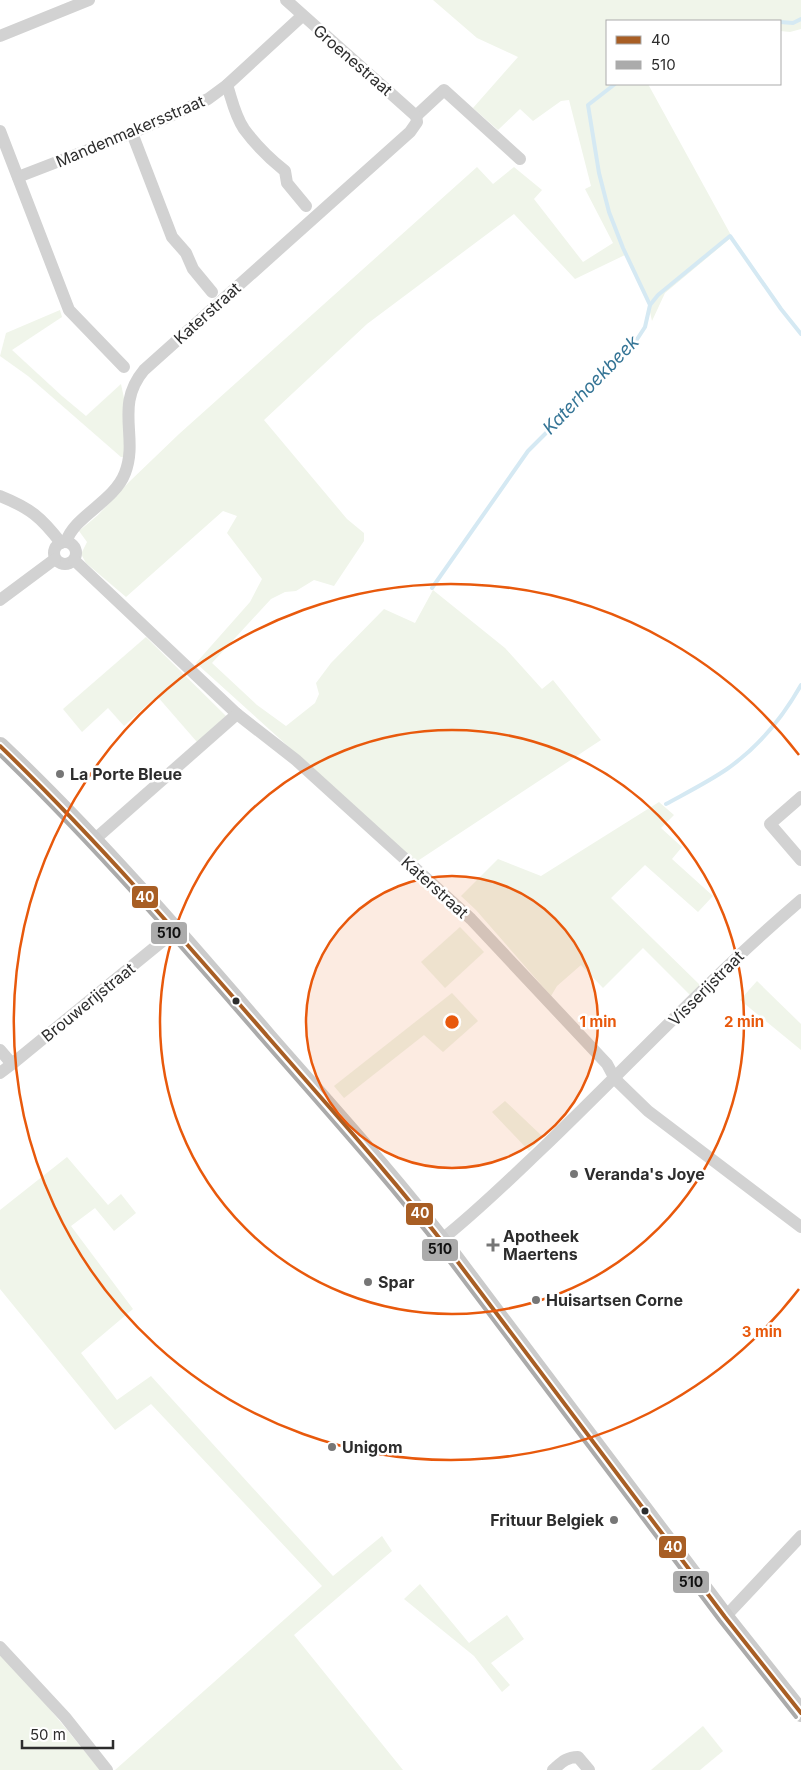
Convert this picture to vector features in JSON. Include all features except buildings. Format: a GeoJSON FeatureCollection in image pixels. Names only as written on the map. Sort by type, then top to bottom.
{"type":"FeatureCollection","features":[{"type":"Feature","properties":{"kind":"main road"},"geometry":{"type":"LineString","coordinates":[[0,746],[94,840],[176,930],[400,1189],[441,1240],[725,1617],[801,1713]]}},
{"type":"Feature","properties":{"kind":"street"},"geometry":{"type":"LineString","coordinates":[[0,36],[90,0]]}},
{"type":"Feature","properties":{"kind":"street","name":"Groenestraat"},"geometry":{"type":"LineString","coordinates":[[286,0],[416,119]]}},
{"type":"Feature","properties":{"kind":"street","name":"Mandenmakersstraat"},"geometry":{"type":"LineString","coordinates":[[18,177],[132,132],[208,99],[227,85],[302,16]]}},
{"type":"Feature","properties":{"kind":"street"},"geometry":{"type":"LineString","coordinates":[[227,85],[236,114],[244,129],[272,161],[285,171],[287,182],[306,206]]}},
{"type":"Feature","properties":{"kind":"street","name":"Katerstraat"},"geometry":{"type":"LineString","coordinates":[[64,542],[69,533],[110,495],[124,476],[128,466],[129,455],[128,409],[136,380],[144,370],[410,132],[416,119],[444,90],[520,159]]}},
{"type":"Feature","properties":{"kind":"street"},"geometry":{"type":"LineString","coordinates":[[0,131],[69,310],[124,367]]}},
{"type":"Feature","properties":{"kind":"street"},"geometry":{"type":"LineString","coordinates":[[132,132],[172,237],[186,253],[193,270],[212,292]]}},
{"type":"Feature","properties":{"kind":"street"},"geometry":{"type":"LineString","coordinates":[[0,496],[20,504],[44,521],[64,542],[73,544],[76,550],[74,560],[65,565],[55,559],[54,552],[55,548],[64,542]]}},
{"type":"Feature","properties":{"kind":"street"},"geometry":{"type":"LineString","coordinates":[[0,600],[55,559]]}},
{"type":"Feature","properties":{"kind":"street","name":"Katerstraat"},"geometry":{"type":"LineString","coordinates":[[74,560],[237,714],[302,766],[471,919],[607,1064],[615,1079]]}},
{"type":"Feature","properties":{"kind":"street"},"geometry":{"type":"LineString","coordinates":[[94,840],[237,714]]}},
{"type":"Feature","properties":{"kind":"street"},"geometry":{"type":"LineString","coordinates":[[801,797],[770,824],[801,860]]}},
{"type":"Feature","properties":{"kind":"street","name":"Visserijstraat"},"geometry":{"type":"LineString","coordinates":[[441,1240],[485,1203],[615,1079],[743,951],[801,900]]}},
{"type":"Feature","properties":{"kind":"street","name":"Brouwerijstraat"},"geometry":{"type":"LineString","coordinates":[[0,1072],[176,930]]}},
{"type":"Feature","properties":{"kind":"street"},"geometry":{"type":"LineString","coordinates":[[0,1050],[12,1064]]}},
{"type":"Feature","properties":{"kind":"street"},"geometry":{"type":"LineString","coordinates":[[615,1079],[648,1111],[801,1227]]}},
{"type":"Feature","properties":{"kind":"street"},"geometry":{"type":"LineString","coordinates":[[725,1617],[801,1536]]}},
{"type":"Feature","properties":{"kind":"street"},"geometry":{"type":"LineString","coordinates":[[0,1647],[65,1718],[107,1770]]}},
{"type":"Feature","properties":{"kind":"street"},"geometry":{"type":"LineString","coordinates":[[553,1770],[565,1759],[578,1757],[589,1770]]}},
{"type":"Feature","properties":{"kind":"shaded area"},"geometry":{"type":"Polygon","coordinates":[[[433,0],[801,0],[801,29],[790,32],[781,31],[781,20],[606,20],[606,85],[649,85],[732,237],[665,293],[652,321],[648,303],[625,255],[575,279],[514,214],[367,324],[264,420],[347,519],[364,533],[364,541],[334,586],[314,580],[296,591],[285,592],[271,599],[212,663],[257,705],[286,726],[315,703],[319,694],[316,683],[331,663],[384,609],[415,623],[433,590],[505,648],[542,689],[553,680],[601,740],[416,862],[196,663],[250,602],[262,579],[227,533],[237,516],[223,511],[126,597],[86,563],[81,554],[87,542],[79,531],[98,515],[179,434],[477,167],[493,184],[514,167],[542,190],[534,199],[583,262],[613,243],[585,189],[591,186],[569,100],[561,101],[533,121],[520,109],[498,130],[473,108],[518,57],[477,38],[433,0]]]}},
{"type":"Feature","properties":{"kind":"shaded area"},"geometry":{"type":"Polygon","coordinates":[[[60,310],[62,317],[12,350],[86,416],[121,384],[124,398],[124,457],[121,457],[28,376],[0,356],[6,333],[60,310]]]}},
{"type":"Feature","properties":{"kind":"shaded area"},"geometry":{"type":"Polygon","coordinates":[[[146,637],[226,716],[197,742],[157,696],[124,726],[108,708],[82,732],[63,709],[146,637]]]}},
{"type":"Feature","properties":{"kind":"shaded area"},"geometry":{"type":"Polygon","coordinates":[[[659,802],[674,815],[661,828],[682,847],[672,859],[713,896],[698,912],[645,865],[611,898],[701,986],[690,995],[643,948],[603,988],[581,965],[557,986],[551,996],[476,910],[461,896],[498,859],[541,876],[659,802]]]}},
{"type":"Feature","properties":{"kind":"shaded area"},"geometry":{"type":"Polygon","coordinates":[[[460,927],[484,952],[445,988],[421,962],[460,927]]]}},
{"type":"Feature","properties":{"kind":"shaded area"},"geometry":{"type":"Polygon","coordinates":[[[757,981],[801,1024],[801,1050],[740,1000],[757,981]]]}},
{"type":"Feature","properties":{"kind":"shaded area"},"geometry":{"type":"Polygon","coordinates":[[[452,993],[478,1021],[443,1052],[424,1035],[344,1098],[334,1086],[452,993]]]}},
{"type":"Feature","properties":{"kind":"shaded area"},"geometry":{"type":"Polygon","coordinates":[[[505,1101],[543,1137],[529,1151],[492,1112],[505,1101]]]}},
{"type":"Feature","properties":{"kind":"shaded area"},"geometry":{"type":"Polygon","coordinates":[[[67,1157],[108,1205],[121,1194],[136,1213],[114,1231],[95,1208],[71,1226],[133,1309],[81,1353],[117,1400],[151,1376],[333,1576],[382,1536],[392,1551],[294,1635],[403,1770],[115,1770],[322,1586],[151,1404],[115,1430],[0,1289],[0,1210],[67,1157]]]}},
{"type":"Feature","properties":{"kind":"shaded area"},"geometry":{"type":"Polygon","coordinates":[[[420,1584],[469,1643],[507,1615],[524,1639],[491,1663],[510,1685],[502,1692],[474,1656],[404,1599],[420,1584]]]}},
{"type":"Feature","properties":{"kind":"shaded area"},"geometry":{"type":"Polygon","coordinates":[[[0,1655],[30,1685],[100,1770],[0,1770],[0,1655]]]}},
{"type":"Feature","properties":{"kind":"shaded area"},"geometry":{"type":"Polygon","coordinates":[[[703,1726],[723,1751],[700,1770],[651,1770],[703,1726]]]}},
{"type":"Feature","properties":{"kind":"waterway","name":"Katerhoekbeek"},"geometry":{"type":"LineString","coordinates":[[781,22],[793,23],[801,19]]}},
{"type":"Feature","properties":{"kind":"waterway","name":"Katerhoekbeek"},"geometry":{"type":"LineString","coordinates":[[432,588],[528,451],[632,347],[645,327],[650,305],[623,248],[609,212],[599,173],[588,105],[614,85]]}},
{"type":"Feature","properties":{"kind":"waterway"},"geometry":{"type":"LineString","coordinates":[[650,305],[658,295],[730,236],[781,309],[801,334]]}},
{"type":"Feature","properties":{"kind":"waterway"},"geometry":{"type":"LineString","coordinates":[[666,804],[720,774],[749,752],[778,720],[801,685]]}},
{"type":"Feature","properties":{"kind":"transit line","name":"40"},"geometry":{"type":"LineString","coordinates":[[0,746],[70,816],[203,962],[407,1198],[451,1253],[725,1617],[801,1713]]}},
{"type":"Feature","properties":{"kind":"transit line","name":"510"},"geometry":{"type":"LineString","coordinates":[[0,755],[35,789],[134,895],[402,1202],[446,1257],[720,1621],[796,1717]]}},
{"type":"Feature","properties":{"kind":"place","name":"La Porte Bleue"},"geometry":{"type":"Point","coordinates":[60,774]}},
{"type":"Feature","properties":{"kind":"place","name":"Veranda's Joye"},"geometry":{"type":"Point","coordinates":[574,1174]}},
{"type":"Feature","properties":{"kind":"place","name":"Apotheek Maertens"},"geometry":{"type":"Point","coordinates":[493,1245]}},
{"type":"Feature","properties":{"kind":"place","name":"Spar"},"geometry":{"type":"Point","coordinates":[368,1282]}},
{"type":"Feature","properties":{"kind":"place","name":"Huisartsen Corne"},"geometry":{"type":"Point","coordinates":[536,1300]}},
{"type":"Feature","properties":{"kind":"place","name":"Unigom"},"geometry":{"type":"Point","coordinates":[332,1447]}},
{"type":"Feature","properties":{"kind":"place","name":"Frituur Belgiek"},"geometry":{"type":"Point","coordinates":[614,1520]}}]}
